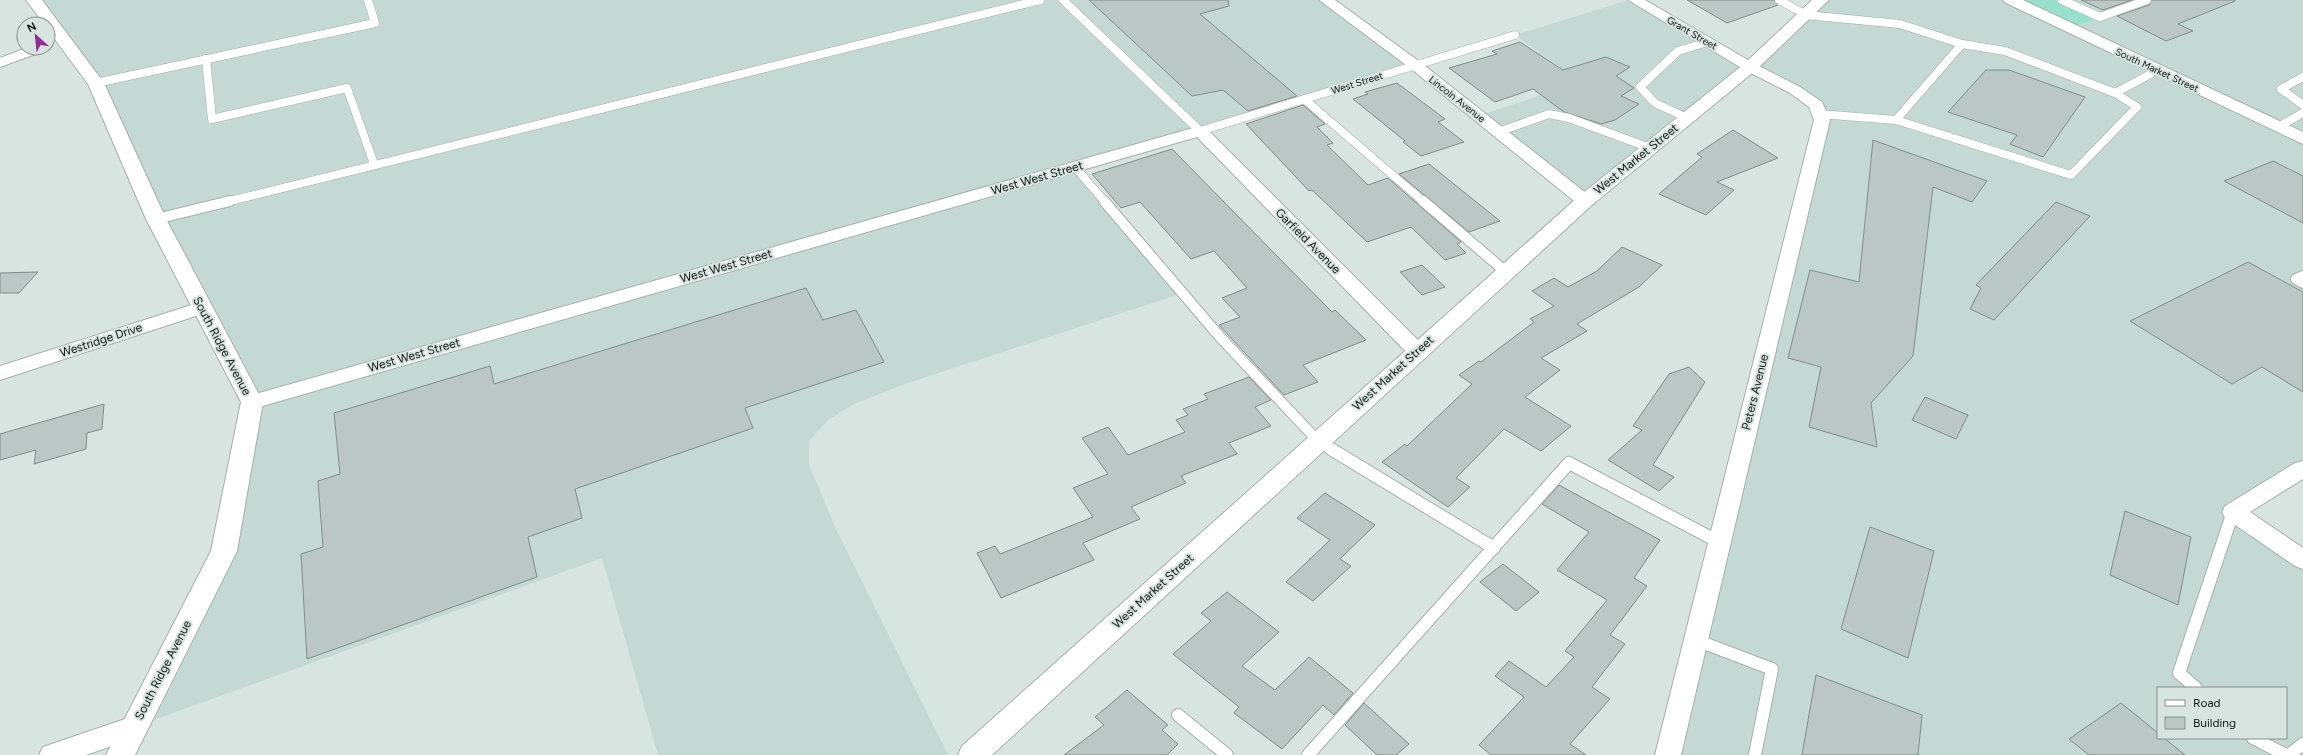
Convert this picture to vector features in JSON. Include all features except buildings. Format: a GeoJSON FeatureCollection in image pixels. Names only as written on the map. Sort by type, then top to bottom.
{"type":"FeatureCollection","features":[{"type":"Feature","properties":{"kind":"main road","name":"South Ridge Avenue"},"geometry":{"type":"LineString","coordinates":[[34,0],[43,16]]}},
{"type":"Feature","properties":{"kind":"main road","name":"West Market Street"},"geometry":{"type":"LineString","coordinates":[[972,755],[1417,351],[1585,201],[1750,67],[1821,0]]}},
{"type":"Feature","properties":{"kind":"main road","name":"South Market Street"},"geometry":{"type":"LineString","coordinates":[[2012,0],[2303,139]]}},
{"type":"Feature","properties":{"kind":"main road","name":"South Ridge Avenue"},"geometry":{"type":"LineString","coordinates":[[56,41],[96,83],[156,219],[201,308],[252,402],[224,551],[120,755]]}},
{"type":"Feature","properties":{"kind":"street","name":"Lincoln Avenue"},"geometry":{"type":"LineString","coordinates":[[1326,0],[1415,65],[1585,201]]}},
{"type":"Feature","properties":{"kind":"street","name":"Grant Street"},"geometry":{"type":"LineString","coordinates":[[1635,0],[1750,67]]}},
{"type":"Feature","properties":{"kind":"street"},"geometry":{"type":"LineString","coordinates":[[0,63],[18,56]]}},
{"type":"Feature","properties":{"kind":"street"},"geometry":{"type":"LineString","coordinates":[[1750,67],[1795,90],[1816,105],[1819,114]]}},
{"type":"Feature","properties":{"kind":"street","name":"Peters Avenue"},"geometry":{"type":"LineString","coordinates":[[1668,755],[1822,120],[1819,114]]}},
{"type":"Feature","properties":{"kind":"street","name":"West West Street"},"geometry":{"type":"LineString","coordinates":[[252,402],[1200,131]]}},
{"type":"Feature","properties":{"kind":"street","name":"Garfield Avenue"},"geometry":{"type":"LineString","coordinates":[[1200,131],[1417,351]]}},
{"type":"Feature","properties":{"kind":"street","name":"Westridge Drive"},"geometry":{"type":"LineString","coordinates":[[0,373],[201,308]]}},
{"type":"Feature","properties":{"kind":"street"},"geometry":{"type":"LineString","coordinates":[[2303,469],[2233,512],[2303,560]]}},
{"type":"Feature","properties":{"kind":"street"},"geometry":{"type":"LineString","coordinates":[[52,755],[134,727]]}},
{"type":"Feature","properties":{"kind":"lane"},"geometry":{"type":"LineString","coordinates":[[96,83],[375,23],[368,0]]}},
{"type":"Feature","properties":{"kind":"lane"},"geometry":{"type":"LineString","coordinates":[[156,219],[1040,0]]}},
{"type":"Feature","properties":{"kind":"lane"},"geometry":{"type":"LineString","coordinates":[[1063,0],[1200,131]]}},
{"type":"Feature","properties":{"kind":"lane"},"geometry":{"type":"LineString","coordinates":[[1779,0],[1806,15],[1900,24],[1919,28],[1962,44],[2005,51],[2115,93],[2137,107],[2071,175],[1965,140],[1896,120],[1819,114]]}},
{"type":"Feature","properties":{"kind":"lane"},"geometry":{"type":"LineString","coordinates":[[2062,0],[2100,17],[2147,0]]}},
{"type":"Feature","properties":{"kind":"lane","name":"West Street"},"geometry":{"type":"LineString","coordinates":[[1200,131],[1515,35]]}},
{"type":"Feature","properties":{"kind":"lane"},"geometry":{"type":"LineString","coordinates":[[1687,118],[1655,103],[1640,87],[1678,51],[1707,42]]}},
{"type":"Feature","properties":{"kind":"lane"},"geometry":{"type":"LineString","coordinates":[[1896,120],[1962,44]]}},
{"type":"Feature","properties":{"kind":"lane"},"geometry":{"type":"LineString","coordinates":[[206,59],[212,119],[347,88],[374,164]]}},
{"type":"Feature","properties":{"kind":"lane"},"geometry":{"type":"LineString","coordinates":[[2115,93],[2158,70]]}},
{"type":"Feature","properties":{"kind":"lane"},"geometry":{"type":"LineString","coordinates":[[2303,77],[2281,89],[2303,105]]}},
{"type":"Feature","properties":{"kind":"lane"},"geometry":{"type":"LineString","coordinates":[[1304,99],[1506,272]]}},
{"type":"Feature","properties":{"kind":"lane"},"geometry":{"type":"LineString","coordinates":[[2278,127],[2303,113]]}},
{"type":"Feature","properties":{"kind":"lane"},"geometry":{"type":"LineString","coordinates":[[1498,132],[1549,114],[1569,118],[1650,148]]}},
{"type":"Feature","properties":{"kind":"lane"},"geometry":{"type":"LineString","coordinates":[[1075,167],[1220,336],[1318,441],[1494,548]]}},
{"type":"Feature","properties":{"kind":"lane"},"geometry":{"type":"LineString","coordinates":[[2303,276],[2296,279],[2303,283]]}},
{"type":"Feature","properties":{"kind":"lane"},"geometry":{"type":"LineString","coordinates":[[1308,755],[1569,463],[1719,542]]}},
{"type":"Feature","properties":{"kind":"lane"},"geometry":{"type":"LineString","coordinates":[[2195,687],[2179,673],[2233,512]]}},
{"type":"Feature","properties":{"kind":"lane"},"geometry":{"type":"LineString","coordinates":[[1696,640],[1772,669],[1755,755]]}},
{"type":"Feature","properties":{"kind":"lane"},"geometry":{"type":"LineString","coordinates":[[1178,715],[1227,755]]}},
{"type":"Feature","properties":{"kind":"lane"},"geometry":{"type":"LineString","coordinates":[[2255,739],[2286,755]]}},
{"type":"Feature","properties":{"kind":"lane"},"geometry":{"type":"LineString","coordinates":[[2289,755],[2303,744]]}},
{"type":"Feature","properties":{"kind":"shaded area"},"geometry":{"type":"Polygon","coordinates":[[[34,0],[1326,0],[1415,65],[1076,167],[1183,293],[908,383],[854,404],[828,420],[809,441],[809,465],[836,529],[948,755],[658,755],[602,558],[134,727],[224,551],[252,402],[96,83],[56,29],[56,16],[46,16],[34,0]]]}},
{"type":"Feature","properties":{"kind":"shaded area"},"geometry":{"type":"Polygon","coordinates":[[[1629,0],[1750,66],[1821,0],[2303,0],[2303,469],[2233,512],[2303,560],[2303,755],[1668,755],[1822,120],[1816,105],[1750,67],[1585,201],[1478,116],[1581,82],[1515,35],[1629,0]]]}},
{"type":"Feature","properties":{"kind":"green space"},"geometry":{"type":"Polygon","coordinates":[[[2011,0],[2062,0],[2100,17],[2070,28],[2011,0]]]}}]}
